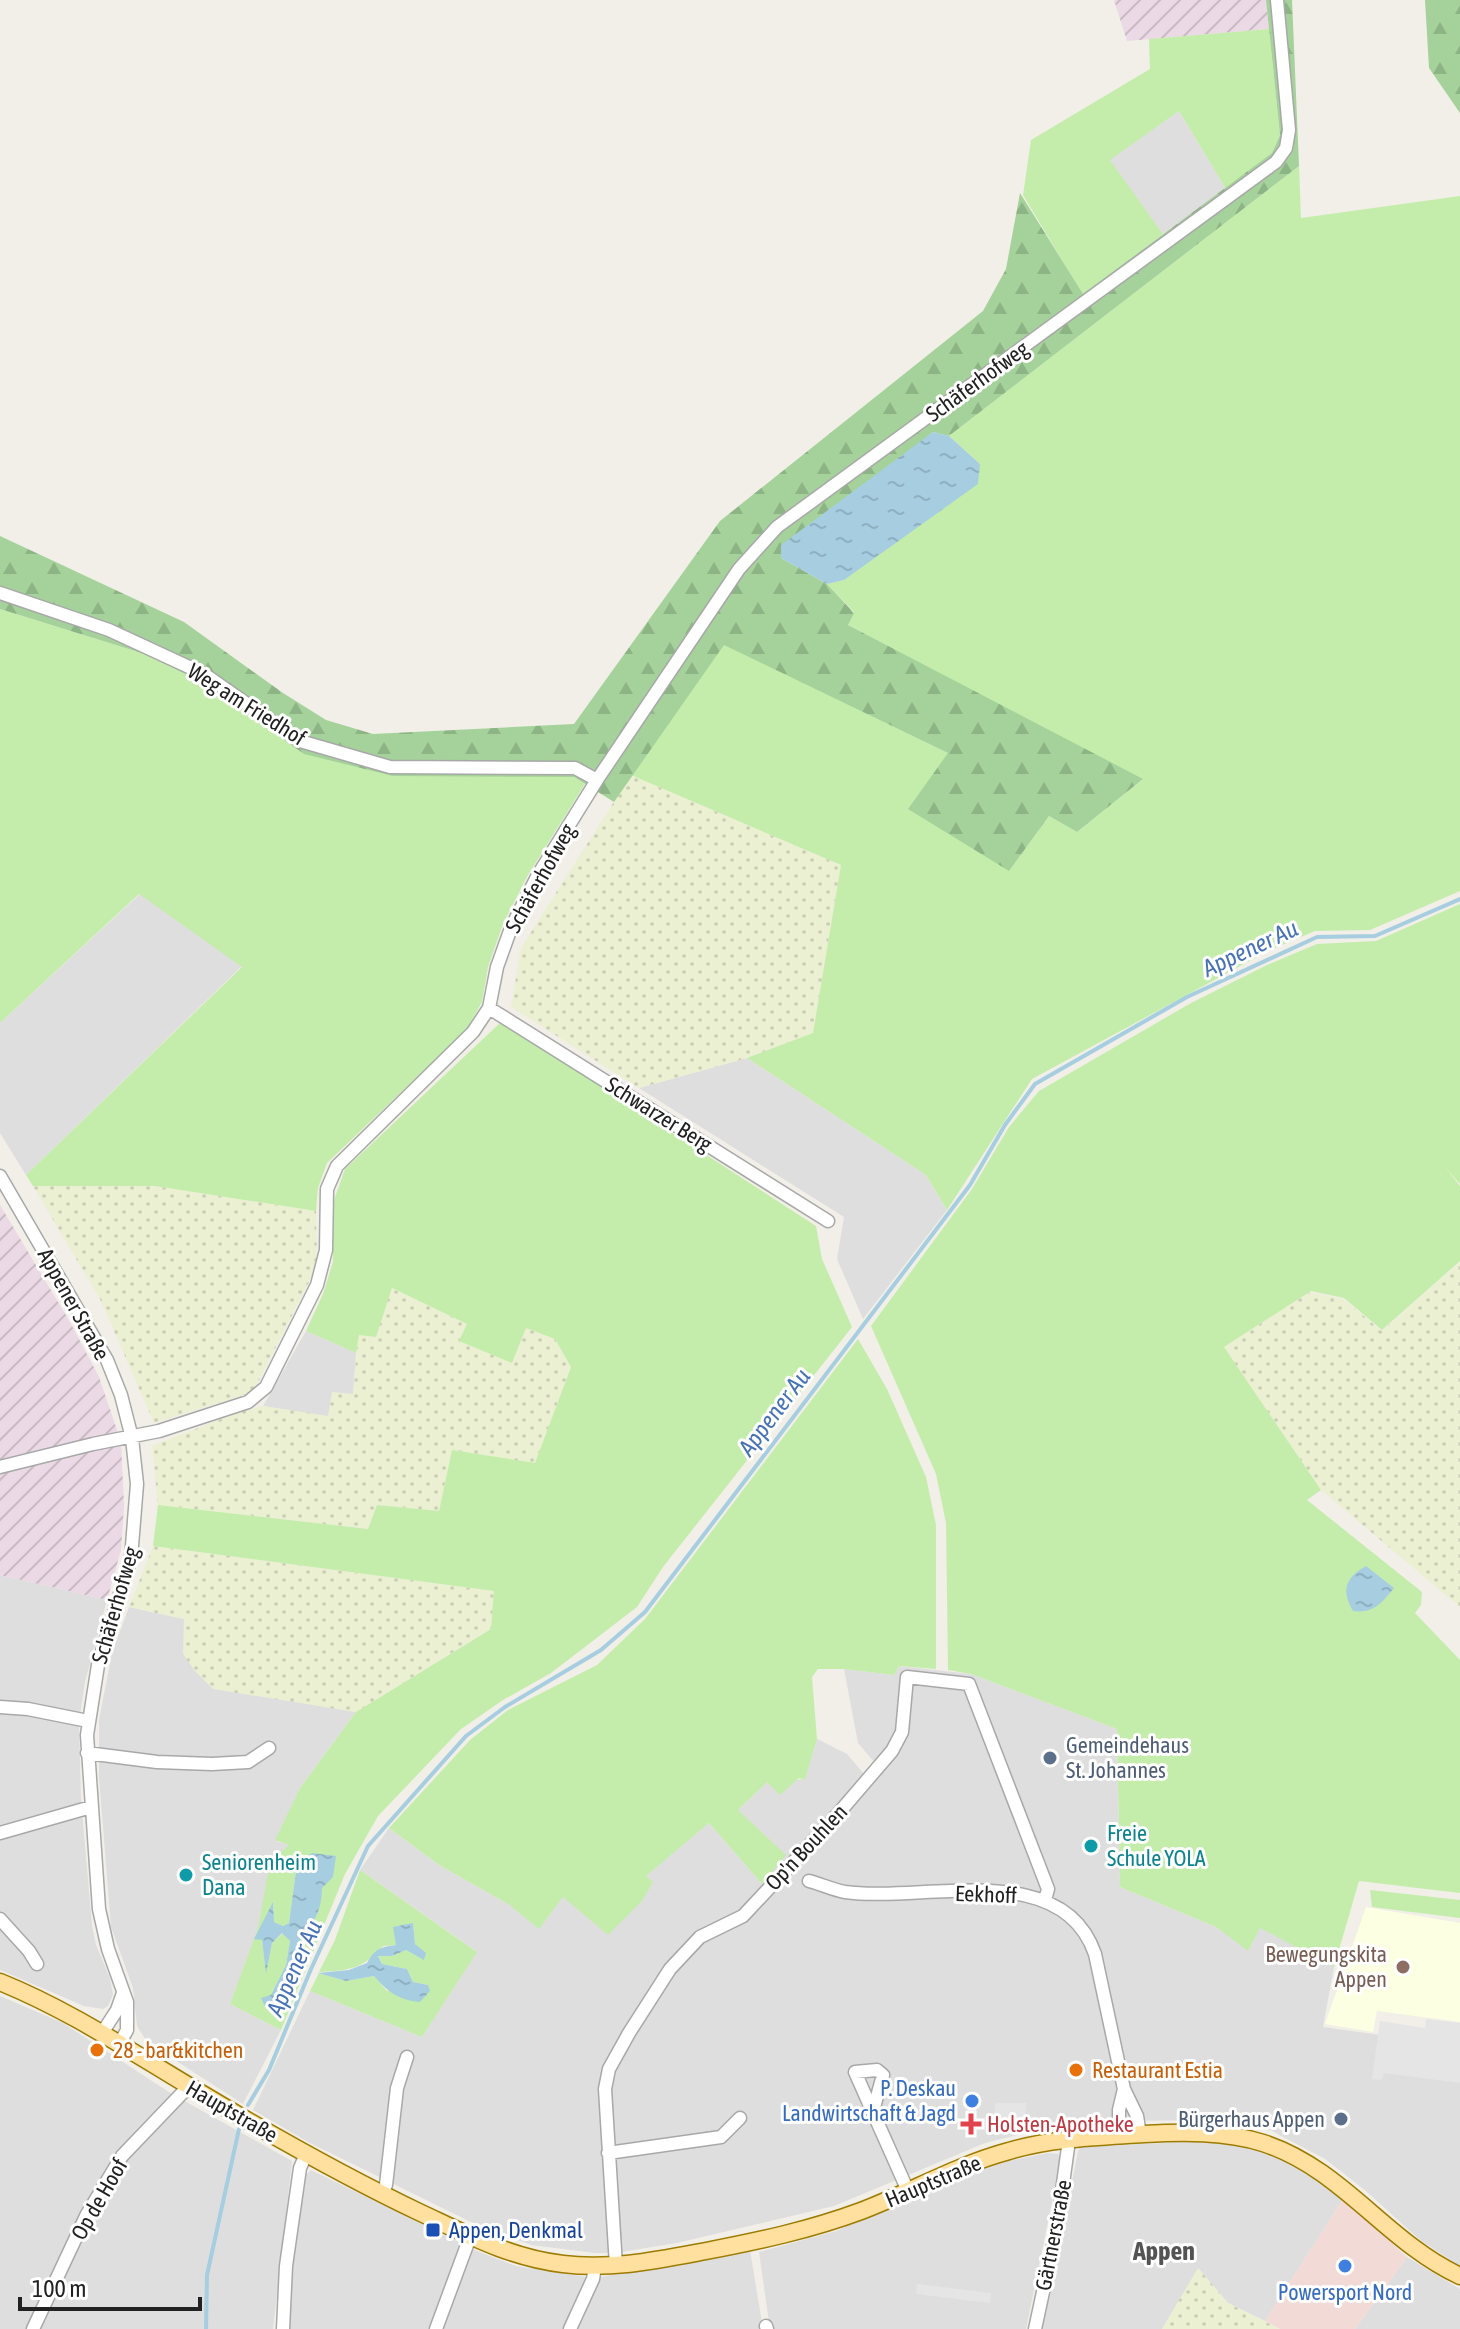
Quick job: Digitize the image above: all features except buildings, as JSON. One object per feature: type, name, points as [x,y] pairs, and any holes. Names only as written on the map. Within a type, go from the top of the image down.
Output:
[{"type":"main road","name":"Hauptstraße","points":[[0,1982],[63,2010],[306,2154],[470,2237],[527,2258],[595,2266],[669,2258],[801,2231],[864,2210],[990,2156],[1031,2145],[1119,2136],[1207,2134],[1258,2141],[1319,2168],[1410,2247],[1460,2276]]},
{"type":"street","name":"Schäferhofweg","points":[[120,2043],[127,2030],[127,2002],[102,1928],[87,1753],[88,1721],[98,1665],[131,1558],[137,1484],[132,1438],[248,1402],[266,1387],[317,1285],[326,1250],[327,1189],[337,1166],[473,1032],[489,1008],[497,967],[511,928],[538,875],[597,780],[739,569],[777,527],[1276,162],[1286,148],[1289,130],[1277,0]]},
{"type":"street","name":"Weg am Friedhof","points":[[0,593],[109,630],[204,674],[300,741],[390,767],[575,768],[597,780]]},
{"type":"street","name":"Schwarzer Berg","points":[[489,1008],[828,1221]]},
{"type":"street","name":"Appener Straße","points":[[0,1176],[107,1360],[121,1395],[132,1438]]},
{"type":"street","points":[[0,1467],[93,1444],[132,1438]]},
{"type":"street","name":"Op'n Bouhlen","points":[[616,2266],[605,2089],[609,2069],[670,1969],[700,1937],[743,1916],[892,1751],[902,1732],[907,1677],[969,1684],[1048,1889],[1045,1900]]},
{"type":"street","points":[[0,1707],[28,1709],[88,1721]]},
{"type":"street","points":[[87,1753],[157,1762],[212,1764],[248,1762],[269,1748]]},
{"type":"street","points":[[0,1833],[91,1807]]},
{"type":"street","name":"Eekhoff","points":[[809,1881],[845,1892],[1017,1893],[1045,1900],[1067,1912],[1091,1944],[1099,1967],[1124,2089],[1137,2116],[1140,2135]]},
{"type":"street","points":[[0,1919],[37,1964]]},
{"type":"street","points":[[102,2033],[117,2010],[123,1990]]},
{"type":"street","points":[[382,2193],[386,2185],[397,2088],[407,2057]]},
{"type":"street","name":"Op de Hoof","points":[[33,2329],[87,2214],[122,2156],[189,2086]]},
{"type":"street","name":"Eekhoff","points":[[1119,2136],[1119,2110],[1124,2089]]},
{"type":"street","points":[[873,2111],[908,2191]]},
{"type":"street","points":[[608,2153],[721,2137],[740,2118]]},
{"type":"street","name":"Gärtnerstraße","points":[[1035,2329],[1057,2227],[1069,2140]]},
{"type":"street","points":[[283,2329],[286,2266],[300,2168],[306,2154]]},
{"type":"street","points":[[436,2329],[470,2237]]},
{"type":"street","points":[[570,2329],[593,2279],[595,2266]]},
{"type":"shaded area","points":[[1114,0],[1266,0],[1269,29],[1127,41]]},
{"type":"shaded area","points":[[1179,111],[1226,189],[1163,234],[1109,160]]},
{"type":"shaded area","points":[[631,775],[841,865],[813,1034],[747,1058],[639,1088],[511,1007],[521,948]]},
{"type":"shaded area","points":[[140,894],[242,966],[26,1175],[0,1133],[0,1023]]},
{"type":"shaded area","points":[[747,1058],[926,1175],[947,1210],[863,1319],[837,1259],[844,1217],[639,1088]]},
{"type":"shaded area","points":[[33,1186],[155,1186],[316,1211],[317,1266],[253,1392],[154,1423],[100,1299]]},
{"type":"shaded area","points":[[0,1205],[99,1377],[121,1442],[124,1506],[121,1550],[107,1600],[0,1575]]},
{"type":"shaded area","points":[[1460,1262],[1460,1607],[1321,1490],[1224,1347],[1310,1292],[1343,1299],[1382,1331]]},
{"type":"shaded area","points":[[391,1288],[467,1324],[460,1341],[512,1363],[526,1328],[555,1339],[571,1366],[535,1464],[452,1450],[439,1511],[377,1505],[368,1529],[158,1505],[152,1446],[239,1412],[263,1406],[328,1416],[332,1392],[353,1394],[358,1335],[376,1337]]},
{"type":"shaded area","points":[[306,1331],[356,1353],[353,1395],[328,1417],[263,1406]]},
{"type":"shaded area","points":[[153,1546],[494,1591],[492,1628],[356,1712],[213,1689],[183,1654],[184,1619],[129,1607]]},
{"type":"shaded area","points":[[0,1575],[107,1600],[85,1682],[79,1722],[81,1799],[92,1925],[113,1995],[103,2009],[84,2006],[0,1970]]},
{"type":"shaded area","points":[[129,1607],[184,1619],[330,1707],[356,1712],[300,1788],[276,1841],[290,1845],[230,2004],[281,2030],[243,2104],[147,2042],[137,2026],[133,1988],[111,1927],[99,1777],[99,1720],[112,1653]]},
{"type":"shaded area","points":[[899,1666],[971,1674],[1117,1729],[1120,1887],[1216,1927],[1248,1950],[1260,1927],[1334,1967],[1323,2027],[1460,2046],[1460,2266],[1420,2240],[1325,2159],[1270,2130],[1205,2120],[1132,2121],[1033,2131],[985,2143],[834,2206],[677,2243],[615,2253],[595,2253],[531,2245],[475,2224],[308,2142],[253,2110],[310,1991],[422,2037],[476,1951],[360,1870],[389,1828],[439,1865],[508,1904],[539,1928],[563,1897],[645,1876],[709,1823],[761,1883],[738,1810],[767,1782],[805,1779],[817,1739],[847,1754],[864,1774],[875,1763],[858,1743],[844,1669],[894,1675]]},
{"type":"shaded area","name":"Bewegungskita Appen","points":[[1366,1907],[1460,1923],[1460,2022],[1377,2011],[1373,2032],[1325,2024]]},
{"type":"shaded area","points":[[0,1996],[63,2023],[172,2094],[292,2161],[273,2329],[0,2329]]},
{"type":"shaded area","points":[[1426,2019],[1460,2023],[1460,2083],[1384,2073],[1382,2080],[1372,2079],[1380,2021],[1425,2028]]},
{"type":"shaded area","points":[[995,2103],[1026,2103],[1025,2126],[994,2131]]},
{"type":"shaded area","points":[[1203,2141],[1263,2151],[1314,2177],[1343,2199],[1265,2321],[1228,2303],[1199,2269],[1162,2329],[1042,2329],[1079,2147]]},
{"type":"shaded area","points":[[1048,2153],[1058,2154],[1061,2158],[1026,2329],[770,2329],[759,2252],[836,2231],[973,2173]]},
{"type":"shaded area","points":[[311,2170],[477,2251],[516,2266],[586,2277],[567,2326],[565,2329],[288,2329],[305,2176]]},
{"type":"shaded area","points":[[1343,2199],[1407,2257],[1355,2329],[1280,2329],[1265,2321]]},
{"type":"shaded area","points":[[750,2250],[763,2329],[574,2329],[600,2277]]},
{"type":"shaded area","points":[[1407,2257],[1460,2289],[1460,2329],[1355,2329]]},
{"type":"shaded area","points":[[1198,2268],[1228,2303],[1280,2329],[1162,2329]]},
{"type":"shaded area","points":[[917,2284],[991,2293],[990,2303],[916,2294]]},
{"type":"green space","points":[[1266,0],[1292,0],[1299,166],[949,436],[933,432],[781,558],[827,584],[854,613],[848,625],[1143,779],[1077,832],[1049,816],[1009,871],[908,809],[948,753],[724,645],[614,802],[574,777],[393,776],[304,754],[201,682],[148,655],[0,609],[0,536],[184,622],[326,720],[373,734],[574,724],[720,521],[983,311],[1006,269],[1020,193],[1083,294],[1272,153],[1280,135]]},
{"type":"green space","points":[[1425,0],[1460,0],[1460,113],[1429,68]]},
{"type":"green space","points":[[1269,29],[1280,135],[1272,153],[1226,189],[1179,111],[1110,160],[1163,234],[1083,295],[1023,195],[1031,140],[1150,69],[1149,39]]},
{"type":"green space","points":[[1299,166],[1301,218],[1460,196],[1460,891],[1370,930],[1315,931],[1268,951],[1032,1079],[947,1210],[926,1175],[747,1058],[813,1033],[841,865],[631,775],[724,644],[948,753],[1009,871],[1049,816],[1077,832],[1142,780],[848,625],[854,612],[827,584],[844,580],[980,464],[949,436]]},
{"type":"green space","points":[[0,609],[148,655],[201,682],[304,754],[574,777],[585,784],[528,875],[503,924],[488,967],[482,1002],[467,1029],[327,1163],[318,1188],[316,1211],[155,1186],[33,1186],[26,1175],[242,967],[139,894],[0,1023]]},
{"type":"green space","points":[[1460,904],[1460,1184],[1445,1167],[1460,1186],[1460,1261],[1382,1330],[1344,1298],[1311,1291],[1224,1347],[1321,1490],[1307,1500],[1422,1592],[1421,1605],[1415,1613],[1460,1660],[1460,1893],[1359,1881],[1334,1967],[1260,1928],[1248,1951],[1216,1927],[1120,1887],[1117,1729],[971,1674],[948,1670],[946,1523],[936,1474],[871,1326],[972,1189],[1009,1127],[1039,1091],[1191,1003],[1267,965],[1317,944],[1376,941]]},
{"type":"green space","points":[[501,1022],[816,1226],[822,1259],[852,1327],[663,1567],[637,1607],[551,1673],[503,1700],[461,1729],[378,1816],[345,1874],[281,2030],[230,2004],[258,1928],[270,1862],[289,1845],[275,1840],[300,1788],[356,1712],[491,1629],[494,1591],[153,1546],[158,1505],[368,1529],[377,1505],[439,1511],[452,1450],[535,1463],[571,1367],[555,1339],[526,1328],[512,1363],[459,1341],[467,1324],[392,1288],[376,1337],[359,1335],[356,1353],[306,1331],[333,1262],[333,1203],[345,1169]],"holes":[[[297,1863],[313,1926],[302,1935],[265,2006],[286,1965],[290,1941],[283,1933],[272,1943],[266,1971],[262,1940],[273,1903],[274,1922],[283,1926],[289,1923]]]},
{"type":"green space","points":[[858,1339],[887,1389],[926,1477],[936,1525],[936,1669],[899,1666],[894,1675],[818,1669],[812,1677],[817,1739],[805,1780],[799,1778],[780,1795],[767,1782],[738,1810],[786,1855],[762,1884],[709,1823],[646,1876],[653,1882],[642,1901],[608,1935],[563,1897],[539,1929],[508,1904],[439,1865],[389,1828],[470,1740],[508,1710],[597,1665],[645,1619]]},
{"type":"green space","points":[[360,1870],[477,1952],[422,2037],[310,1991],[319,1973],[346,1981],[374,1976],[387,1991],[428,1985],[413,1982],[407,1969],[382,1964],[378,1955],[392,1956],[406,1950],[423,1959],[415,1944],[413,1923],[396,1945],[383,1946],[361,1964],[319,1972],[335,1940]]},
{"type":"green space","points":[[1370,1890],[1460,1900],[1460,1918],[1372,1907]]},
{"type":"water","points":[[933,432],[949,436],[980,464],[978,484],[844,580],[827,584],[781,558],[781,545]]},
{"type":"water","points":[[1366,1566],[1394,1588],[1376,1606],[1366,1611],[1353,1611],[1347,1597],[1347,1585],[1353,1575]]},
{"type":"water","points":[[312,1853],[336,1856],[333,1877],[322,1888],[317,1914],[302,1935],[303,1946],[275,2008],[265,2006],[261,1998],[271,1995],[286,1965],[290,1941],[282,1933],[272,1943],[266,1974],[262,1940],[254,1939],[273,1902],[274,1922],[283,1926],[289,1923],[297,1863]]},
{"type":"water","points":[[413,1923],[415,1944],[426,1953],[424,1960],[406,1950],[392,1956],[378,1956],[382,1964],[407,1969],[413,1982],[428,1985],[430,1991],[420,2002],[394,1994],[374,1976],[346,1981],[318,1973],[349,1970],[367,1963],[378,1950],[396,1945],[393,1927]]},
{"type":"waterway","name":"Appener Au","points":[[248,2105],[269,2070],[311,1969],[368,1846],[466,1736],[505,1707],[601,1650],[645,1612],[970,1185],[1005,1125],[1035,1084],[1187,997],[1317,937],[1375,936],[1460,899]]},
{"type":"waterway","name":"Appener Au","points":[[206,2329],[207,2275],[239,2129]]},
{"type":"place","name":"Gemeindehaus St. Johannes","points":[[1050,1758]]},
{"type":"place","name":"Freie Schule YOLA","points":[[1091,1846]]},
{"type":"place","name":"Seniorenheim Dana","points":[[186,1875]]},
{"type":"place","name":"Bewegungskita Appen","points":[[1403,1967]]},
{"type":"place","name":"28 - bar&kitchen","points":[[97,2050]]},
{"type":"place","name":"Restaurant Estia","points":[[1076,2070]]},
{"type":"place","name":"P. Deskau Landwirtschaft & Jagd","points":[[972,2101]]},
{"type":"place","name":"Bürgerhaus Appen","points":[[1341,2119]]},
{"type":"place","name":"Holsten-Apotheke","points":[[971,2124]]},
{"type":"place","name":"Appen, Denkmal","points":[[433,2230]]},
{"type":"place","name":"Powersport Nord","points":[[1345,2266]]},
{"type":"district","name":"Appen","points":[[1164,2251]]}]
